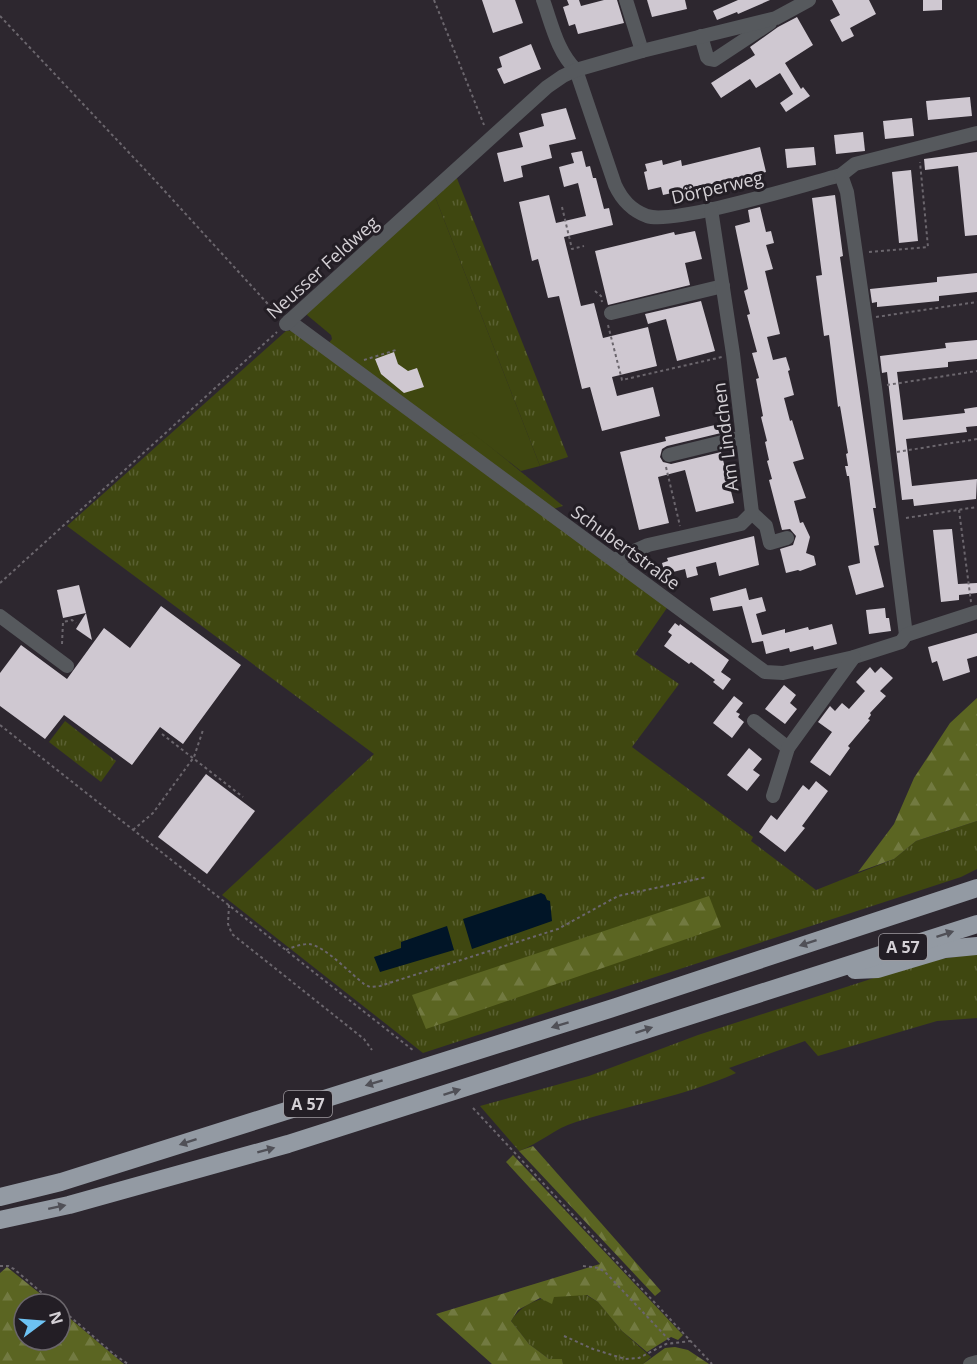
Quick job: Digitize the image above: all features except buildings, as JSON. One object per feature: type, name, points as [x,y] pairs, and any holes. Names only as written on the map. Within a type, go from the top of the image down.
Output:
[{"type":"highway","points":[[863,925],[888,906],[977,876]]},
{"type":"highway","name":"A 57","points":[[0,1197],[61,1182],[616,1007],[977,888]]},
{"type":"highway","name":"A 57","points":[[0,1220],[69,1205],[288,1144],[977,924]]},
{"type":"highway","points":[[829,971],[878,969],[945,950],[977,946]]},
{"type":"street","name":"Dörperweg","points":[[543,0],[557,41],[566,60],[576,70],[622,200],[634,210],[649,217],[679,216],[711,209],[841,175],[855,164],[977,133]]},
{"type":"street","points":[[626,0],[642,51]]},
{"type":"street","name":"Neusser Feldweg","points":[[701,36],[707,57],[714,60],[794,4],[809,0]]},
{"type":"street","name":"Neusser Feldweg","points":[[287,322],[547,87],[563,76],[642,51],[777,18]]},
{"type":"street","points":[[841,175],[847,192],[875,387],[906,635]]},
{"type":"street","name":"Am Lindchen","points":[[614,560],[648,545],[741,524],[752,513],[733,354],[711,209]]},
{"type":"street","points":[[607,314],[723,286]]},
{"type":"street","name":"Schubertstraße","points":[[287,322],[765,672],[783,673],[854,657],[901,642],[906,635],[975,613]]},
{"type":"street","points":[[669,454],[743,437]]},
{"type":"street","points":[[752,513],[766,526],[770,543],[789,534]]},
{"type":"street","points":[[0,616],[63,662]]},
{"type":"street","points":[[773,796],[788,748],[854,657]]},
{"type":"street","points":[[754,721],[788,748]]},
{"type":"street","points":[[970,1364],[977,1362]]},
{"type":"path","points":[[434,0],[489,139]]},
{"type":"path","points":[[0,16],[287,322]]},
{"type":"path","points":[[856,254],[928,247],[918,147]]},
{"type":"path","points":[[562,207],[572,249],[584,246]]},
{"type":"path","points":[[595,291],[601,296],[607,314],[622,380],[733,354]]},
{"type":"path","points":[[865,319],[977,302]]},
{"type":"path","name":"Neusser Feldweg","points":[[0,583],[287,322]]},
{"type":"path","points":[[352,368],[356,363],[396,350]]},
{"type":"path","points":[[875,387],[977,370]]},
{"type":"path","points":[[882,454],[977,439]]},
{"type":"path","points":[[669,454],[664,460],[683,537]]},
{"type":"path","points":[[891,520],[977,507]]},
{"type":"path","points":[[958,510],[975,613]]},
{"type":"path","points":[[63,662],[61,653],[63,622],[72,620],[76,623]]},
{"type":"path","points":[[0,725],[414,1051]]},
{"type":"path","points":[[133,830],[153,813],[194,757],[203,730]]},
{"type":"path","points":[[162,734],[243,797]]},
{"type":"path","points":[[286,950],[299,945],[311,944],[322,949],[364,984],[370,987],[380,986],[558,929],[618,896],[707,877]]},
{"type":"path","points":[[229,905],[228,924],[232,934],[364,1039],[372,1050]]},
{"type":"path","points":[[473,1108],[712,1364]]},
{"type":"path","points":[[0,1266],[14,1269],[41,1292]]},
{"type":"path","points":[[583,1266],[598,1268],[606,1273],[672,1343]]},
{"type":"path","points":[[72,1318],[128,1364]]},
{"type":"path","points":[[564,1336],[593,1349],[625,1359],[639,1358],[672,1343],[691,1341]]},
{"type":"green space","points":[[456,176],[568,457],[540,466],[434,194]]},
{"type":"green space","points":[[434,194],[540,466],[521,471],[471,432],[454,439],[328,344],[332,339],[331,335],[307,315],[308,309]]},
{"type":"green space","points":[[297,330],[669,605],[635,654],[679,684],[632,747],[753,837],[751,841],[816,890],[894,859],[916,841],[977,821],[977,869],[961,877],[423,1053],[222,895],[374,754],[67,526],[286,331]]},
{"type":"green space","points":[[471,431],[563,506],[550,510],[454,439]]},
{"type":"green space","points":[[977,698],[977,821],[916,841],[894,859],[858,872],[894,824],[914,778],[950,723]]},
{"type":"green space","points":[[65,721],[116,761],[101,782],[49,742]]},
{"type":"green space","points":[[709,896],[721,927],[426,1029],[412,995]]},
{"type":"green space","points":[[977,954],[977,1018],[937,1021],[818,1056],[805,1041],[729,1068],[736,1073],[717,1081],[568,1125],[519,1151],[480,1106],[589,1076],[698,1035],[914,965]]},
{"type":"green space","points":[[533,1146],[661,1291],[655,1296],[519,1151]]},
{"type":"green space","points":[[513,1155],[683,1335],[678,1340],[671,1337],[647,1352],[622,1331],[598,1302],[587,1295],[554,1297],[552,1304],[540,1298],[518,1310],[511,1321],[529,1344],[549,1359],[562,1359],[563,1364],[492,1364],[436,1314],[600,1264],[506,1162]]},
{"type":"green space","points":[[7,1267],[38,1292],[12,1292],[12,1352],[72,1352],[72,1320],[124,1364],[0,1364],[0,1273]]},
{"type":"green space","points":[[569,1294],[586,1295],[598,1302],[622,1331],[651,1357],[643,1364],[563,1364],[562,1359],[549,1359],[529,1344],[511,1321],[529,1304]]},
{"type":"green space","points":[[675,1347],[688,1350],[709,1364],[643,1364],[665,1348]]},
{"type":"water","points":[[541,893],[550,901],[552,921],[472,949],[463,919]]},
{"type":"water","points":[[447,926],[454,950],[380,972],[374,957],[401,948],[401,942]]}]
